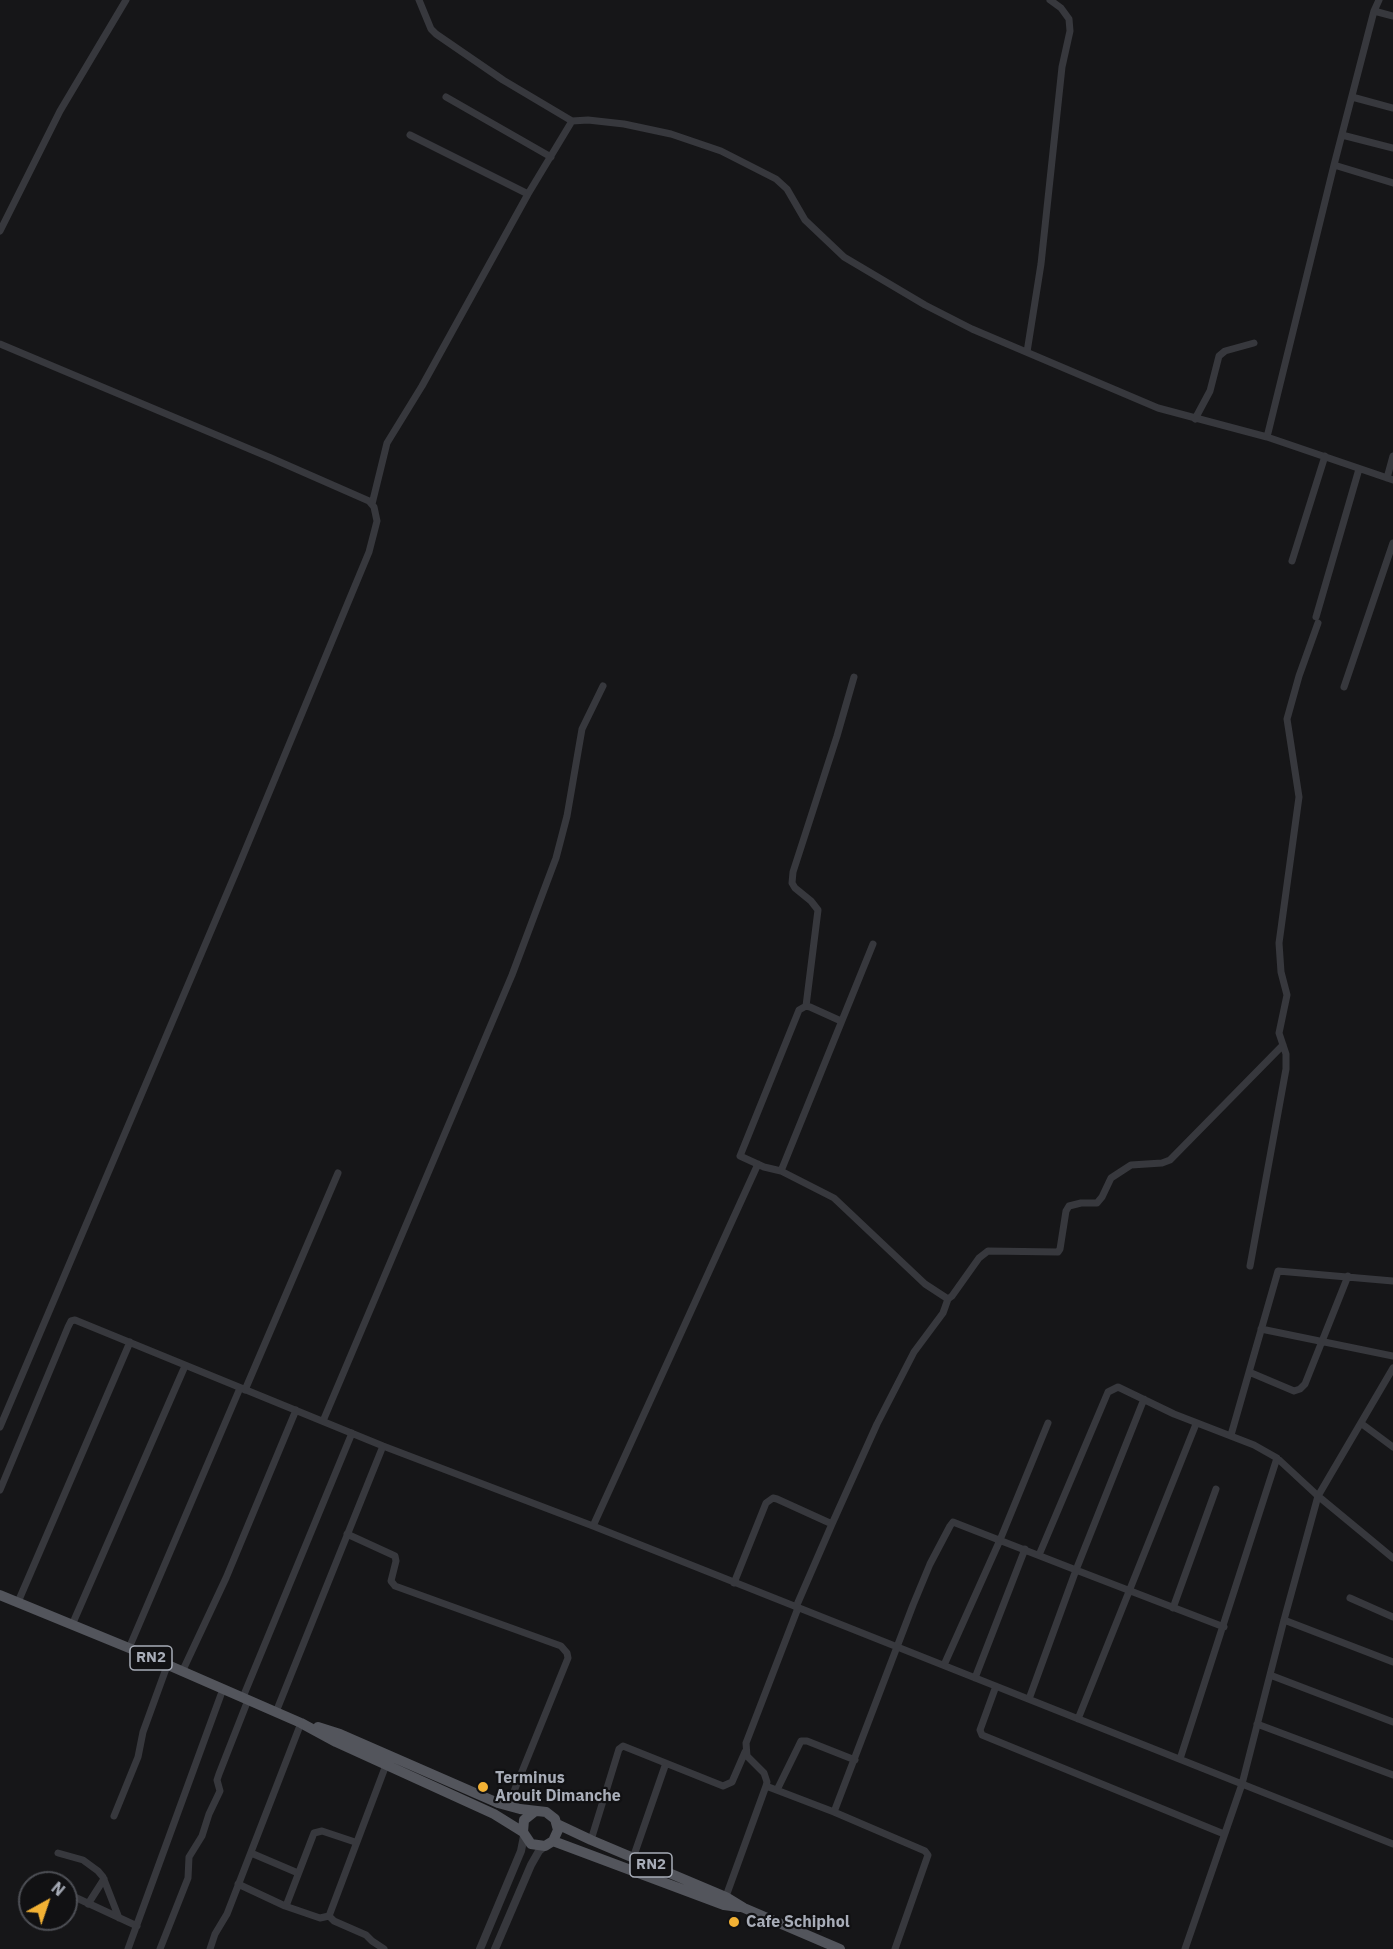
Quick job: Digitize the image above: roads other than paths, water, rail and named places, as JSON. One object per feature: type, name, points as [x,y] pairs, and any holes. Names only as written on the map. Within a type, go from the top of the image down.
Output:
[{"type":"main road","name":"RN2","points":[[0,1595],[301,1723],[328,1738],[494,1814],[523,1834],[535,1846],[549,1843],[725,1901],[840,1949]]},
{"type":"main road","name":"RN2","points":[[301,1723],[340,1734],[488,1799],[508,1806],[551,1814],[557,1824],[725,1901]]},
{"type":"main road","points":[[523,1834],[524,1820],[534,1812]]},
{"type":"main road","points":[[549,1843],[558,1830],[557,1824]]},
{"type":"street","points":[[0,231],[60,111],[126,0]]},
{"type":"street","points":[[419,0],[436,34],[503,80],[572,122],[588,120],[624,124],[671,134],[721,151],[760,170],[781,183],[805,220],[844,257],[925,305],[972,329],[1158,408],[1267,437],[1390,479],[1393,456]]},
{"type":"street","points":[[1027,352],[1041,264],[1062,67],[1070,31],[1069,19],[1061,8],[1050,0]]},
{"type":"street","points":[[1267,437],[1334,165],[1374,11],[1379,0]]},
{"type":"street","points":[[1374,11],[1393,16]]},
{"type":"street","points":[[446,97],[551,157]]},
{"type":"street","points":[[1352,97],[1393,108]]},
{"type":"street","points":[[0,1426],[235,876],[356,585],[374,534],[376,517],[372,504],[387,443],[422,386],[528,194],[572,122]]},
{"type":"street","points":[[410,135],[528,194]]},
{"type":"street","points":[[1342,135],[1393,148]]},
{"type":"street","points":[[1334,165],[1393,183]]},
{"type":"street","points":[[1195,419],[1210,391],[1219,356],[1225,351],[1254,343]]},
{"type":"street","points":[[0,344],[261,453],[372,504]]},
{"type":"street","points":[[1293,561],[1325,456]]},
{"type":"street","points":[[1250,1266],[1286,1069],[1286,1054],[1280,1030],[1287,995],[1281,972],[1279,943],[1299,797],[1287,719],[1359,469]]},
{"type":"street","points":[[1344,687],[1393,543]]},
{"type":"street","points":[[806,1006],[818,910],[795,888],[792,883],[793,872],[854,677]]},
{"type":"street","points":[[323,1421],[512,975],[556,858],[567,816],[582,729],[603,686]]},
{"type":"street","points":[[781,1172],[873,944]]},
{"type":"street","points":[[806,1006],[799,1010],[740,1156],[781,1172],[834,1198],[925,1284],[948,1299]]},
{"type":"street","points":[[806,1006],[841,1021]]},
{"type":"street","points":[[591,1840],[619,1749],[625,1746],[723,1786],[732,1782],[797,1607],[877,1424],[914,1352],[943,1313],[948,1299],[978,1257],[988,1251],[1058,1252],[1065,1211],[1069,1206],[1096,1203],[1102,1197],[1111,1178],[1131,1165],[1162,1163],[1170,1160],[1283,1045]]},
{"type":"street","points":[[594,1526],[758,1164]]},
{"type":"street","points":[[129,1648],[338,1173]]},
{"type":"street","points":[[1231,1435],[1278,1271],[1393,1281]]},
{"type":"street","points":[[1250,1372],[1294,1391],[1300,1389],[1305,1384],[1348,1276]]},
{"type":"street","points":[[0,1490],[71,1321],[75,1320],[382,1446],[594,1526],[1393,1844]]},
{"type":"street","points":[[1261,1329],[1393,1356]]},
{"type":"street","points":[[18,1602],[130,1342]]},
{"type":"street","points":[[72,1625],[185,1366]]},
{"type":"street","points":[[1185,1949],[1242,1784],[1318,1496],[1393,1368]]},
{"type":"street","points":[[1040,1555],[1108,1392],[1118,1387],[1196,1424],[1254,1444],[1277,1458],[1318,1496],[1393,1558]]},
{"type":"street","points":[[1029,1700],[1076,1570],[1144,1399]]},
{"type":"street","points":[[182,1672],[226,1578],[296,1410]]},
{"type":"street","points":[[944,1665],[1000,1540],[1048,1423]]},
{"type":"street","points":[[1078,1719],[1196,1424]]},
{"type":"street","points":[[1362,1424],[1393,1447]]},
{"type":"street","points":[[160,1949],[188,1878],[189,1857],[202,1836],[220,1791],[217,1780],[245,1699],[352,1433]]},
{"type":"street","points":[[276,1712],[382,1446]]},
{"type":"street","points":[[1180,1759],[1277,1458]]},
{"type":"street","points":[[1173,1608],[1216,1489]]},
{"type":"street","points":[[734,1583],[766,1503],[771,1499],[777,1499],[832,1524]]},
{"type":"street","points":[[834,1812],[930,1564],[953,1522],[1224,1627]]},
{"type":"street","points":[[347,1534],[394,1556],[396,1561],[391,1581],[395,1586],[561,1646],[567,1653],[568,1658],[508,1806]]},
{"type":"street","points":[[975,1678],[1025,1549]]},
{"type":"street","points":[[1350,1598],[1393,1617]]},
{"type":"street","points":[[1284,1620],[1393,1662]]},
{"type":"street","points":[[114,1816],[138,1757],[143,1732],[167,1666]]},
{"type":"street","points":[[1270,1675],[1393,1722]]},
{"type":"street","points":[[996,1686],[980,1730],[982,1735],[1224,1834]]},
{"type":"street","points":[[128,1949],[223,1689]]},
{"type":"street","points":[[210,1949],[215,1934],[227,1914],[301,1723]]},
{"type":"street","points":[[1257,1725],[1393,1775]]},
{"type":"street","points":[[777,1790],[801,1741],[807,1741],[855,1760]]},
{"type":"street","points":[[725,1901],[767,1782],[764,1773],[745,1752]]},
{"type":"street","points":[[633,1858],[666,1763]]},
{"type":"street","points":[[329,1916],[355,1842],[386,1765]]},
{"type":"street","points":[[766,1786],[925,1851],[928,1855],[895,1949]]},
{"type":"street","points":[[286,1906],[314,1833],[322,1832],[355,1842]]},
{"type":"street","points":[[480,1949],[521,1851],[523,1834]]},
{"type":"street","points":[[495,1949],[531,1865],[539,1851],[549,1843]]},
{"type":"street","points":[[58,1853],[83,1860],[98,1871],[104,1879],[119,1918]]},
{"type":"street","points":[[251,1853],[298,1873]]},
{"type":"street","points":[[88,1904],[104,1879]]},
{"type":"street","points":[[238,1884],[286,1906],[320,1918],[329,1916]]},
{"type":"street","points":[[78,1899],[136,1926]]},
{"type":"street","points":[[329,1916],[334,1921],[366,1935],[384,1949]]},
{"type":"place","name":"Terminus Arouit Dimanche","points":[[483,1787]]},
{"type":"place","name":"Cafe Schiphol","points":[[734,1922]]}]
